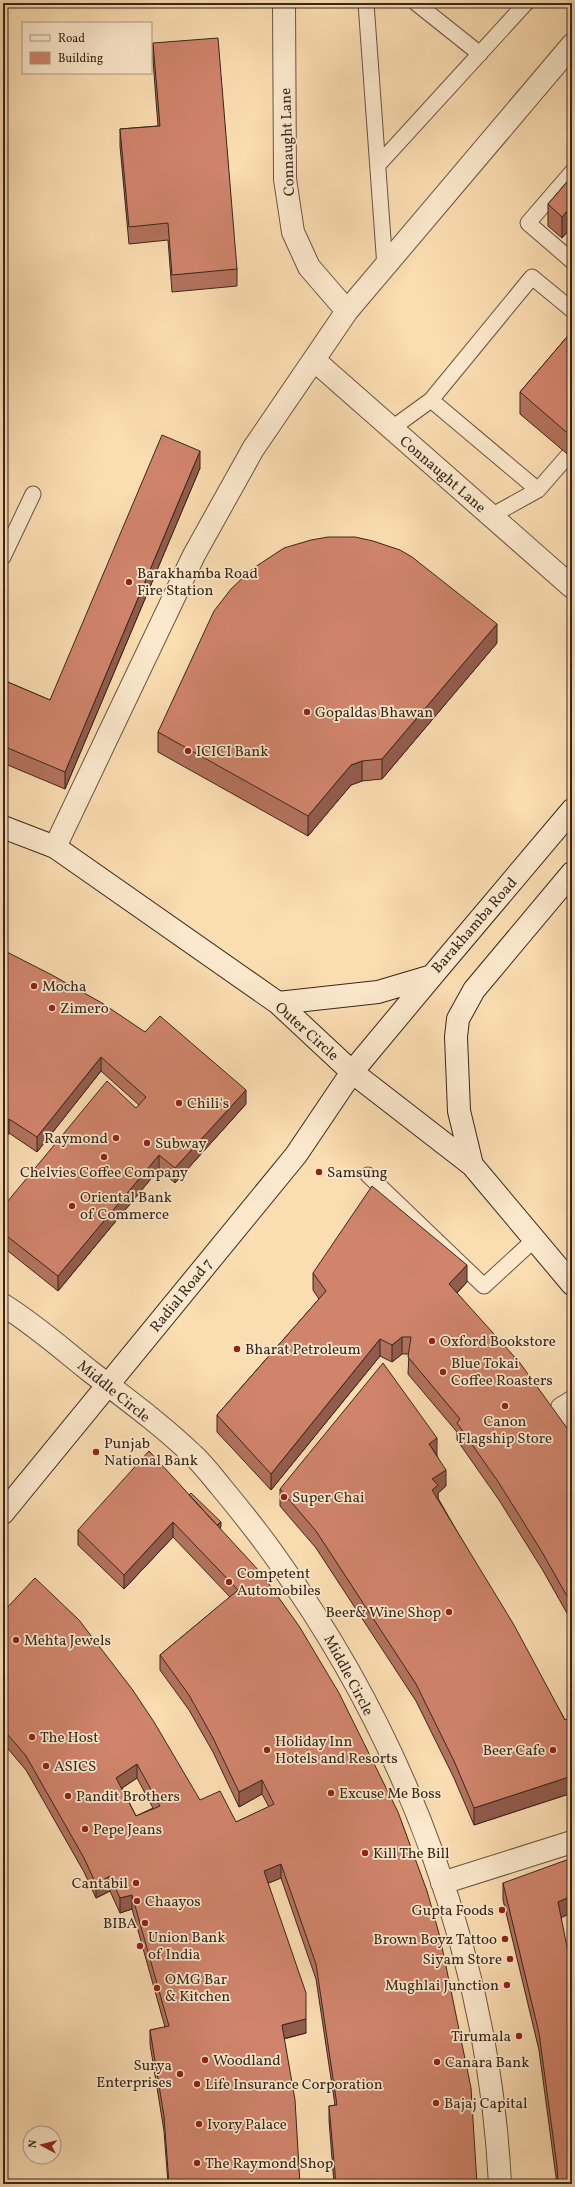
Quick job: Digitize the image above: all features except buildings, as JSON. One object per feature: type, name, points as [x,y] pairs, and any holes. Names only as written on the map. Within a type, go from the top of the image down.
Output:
[{"type":"street","name":"Connaught Lane","points":[[284,3],[285,179],[294,232],[310,267],[348,311]]},
{"type":"street","points":[[55,847],[194,555],[253,449],[348,311],[572,45]]},
{"type":"street","name":"Connaught Lane","points":[[314,360],[572,587]]},
{"type":"street","name":"Barakhamba Road","points":[[278,1003],[378,992],[432,976],[572,810]]},
{"type":"street","name":"Outer Circle","points":[[3,826],[55,847],[278,1003],[352,1072],[472,1165],[572,1284]]},
{"type":"street","points":[[472,1165],[459,1111],[456,1037],[458,1019],[474,990],[572,873]]},
{"type":"street","name":"Radial Road 7","points":[[3,1513],[296,1156],[352,1072],[432,976]]},
{"type":"street","name":"Middle Circle","points":[[3,1305],[108,1385],[194,1456],[254,1526],[311,1606],[358,1690],[402,1779],[442,1883],[468,1967],[488,2064],[500,2184]]},
{"type":"street","points":[[442,1883],[572,1842]]},
{"type":"lane","points":[[366,3],[385,267]]},
{"type":"lane","points":[[416,3],[480,54]]},
{"type":"lane","points":[[378,165],[526,3]]},
{"type":"lane","points":[[572,172],[528,223],[572,261]]},
{"type":"lane","points":[[391,429],[431,400],[532,277],[572,310]]},
{"type":"lane","points":[[431,400],[538,490]]},
{"type":"lane","points":[[491,516],[538,490],[572,451]]},
{"type":"lane","points":[[3,557],[33,494]]},
{"type":"lane","points":[[368,1175],[484,1286],[535,1239]]},
{"type":"lane","points":[[572,1398],[559,1406],[572,1425]]},
{"type":"place","name":"Barakhamba Road Fire Station","points":[[129,582]]},
{"type":"place","name":"Gopaldas Bhawan","points":[[307,712]]},
{"type":"place","name":"ICICI Bank","points":[[188,751]]},
{"type":"place","name":"Mocha","points":[[34,986]]},
{"type":"place","name":"Zimero","points":[[52,1008]]},
{"type":"place","name":"Chili's","points":[[179,1103]]},
{"type":"place","name":"Raymond","points":[[116,1138]]},
{"type":"place","name":"Subway","points":[[147,1143]]},
{"type":"place","name":"Chelvies Coffee Company","points":[[104,1157]]},
{"type":"place","name":"Samsung","points":[[319,1172]]},
{"type":"place","name":"Oriental Bank of Commerce","points":[[72,1206]]},
{"type":"place","name":"Oxford Bookstore","points":[[432,1341]]},
{"type":"place","name":"Bharat Petroleum","points":[[237,1349]]},
{"type":"place","name":"Blue Tokai Coffee Roasters","points":[[443,1372]]},
{"type":"place","name":"Canon Flagship Store","points":[[505,1406]]},
{"type":"place","name":"Punjab National Bank","points":[[96,1452]]},
{"type":"place","name":"Super Chai","points":[[284,1497]]},
{"type":"place","name":"Competent Automobiles","points":[[229,1582]]},
{"type":"place","name":"Beer& Wine Shop","points":[[449,1612]]},
{"type":"place","name":"Mehta Jewels","points":[[16,1640]]},
{"type":"place","name":"The Host","points":[[32,1737]]},
{"type":"place","name":"Holiday Inn Hotels and Resorts","points":[[267,1750]]},
{"type":"place","name":"Beer Cafe","points":[[553,1750]]},
{"type":"place","name":"ASICS","points":[[46,1766]]},
{"type":"place","name":"Excuse Me Boss","points":[[331,1793]]},
{"type":"place","name":"Pandit Brothers","points":[[68,1796]]},
{"type":"place","name":"Pepe Jeans","points":[[85,1829]]},
{"type":"place","name":"Kill The Bill","points":[[365,1853]]},
{"type":"place","name":"Cantabil","points":[[136,1883]]},
{"type":"place","name":"Chaayos","points":[[137,1901]]},
{"type":"place","name":"Gupta Foods","points":[[502,1910]]},
{"type":"place","name":"BIBA","points":[[145,1923]]},
{"type":"place","name":"Brown Boyz Tattoo","points":[[505,1939]]},
{"type":"place","name":"Union Bank of India","points":[[140,1946]]},
{"type":"place","name":"Siyam Store","points":[[510,1959]]},
{"type":"place","name":"Mughlai Junction","points":[[507,1985]]},
{"type":"place","name":"OMG Bar & Kitchen","points":[[157,1988]]},
{"type":"place","name":"Tirumala","points":[[519,2036]]},
{"type":"place","name":"Woodland","points":[[205,2060]]},
{"type":"place","name":"Canara Bank","points":[[437,2062]]},
{"type":"place","name":"Surya Enterprises","points":[[180,2074]]},
{"type":"place","name":"Life Insurance Corporation","points":[[197,2084]]},
{"type":"place","name":"Bajaj Capital","points":[[436,2103]]},
{"type":"place","name":"Ivory Palace","points":[[199,2124]]},
{"type":"place","name":"The Raymond Shop","points":[[197,2163]]}]
